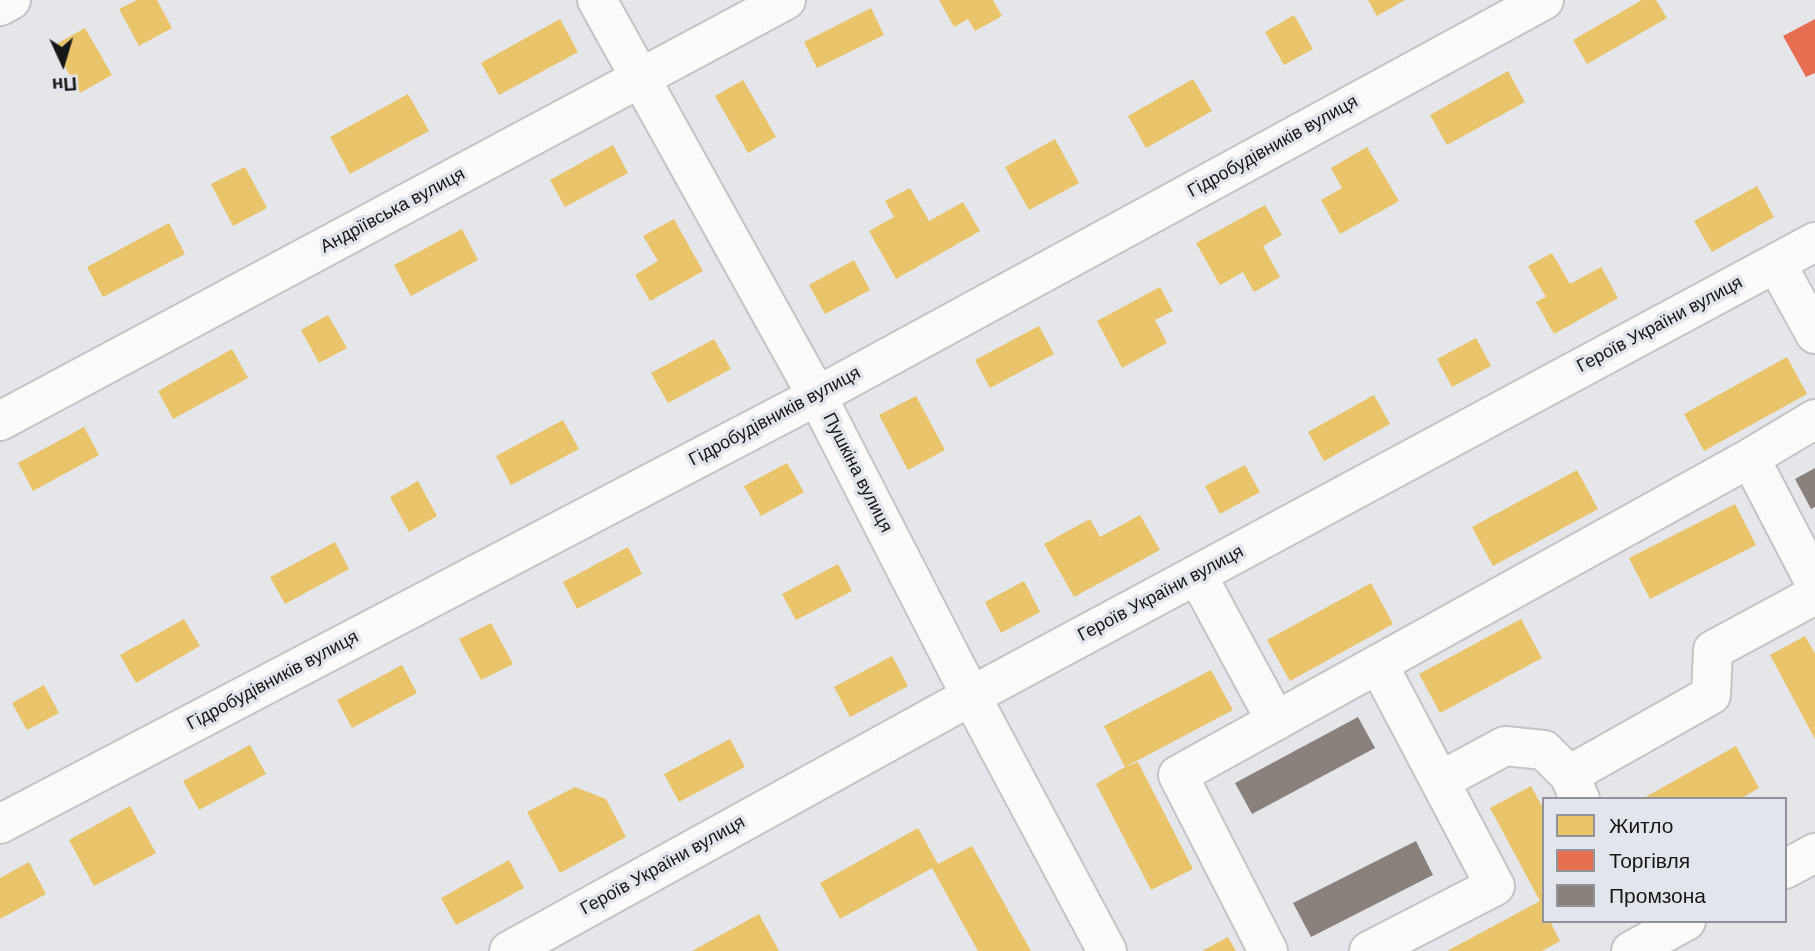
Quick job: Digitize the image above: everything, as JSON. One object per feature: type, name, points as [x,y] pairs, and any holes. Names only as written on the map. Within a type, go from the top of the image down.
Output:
[{"type":"street","points":[[0,6],[11,0]]},
{"type":"street","name":"Пушкіна вулиця","points":[[597,0],[817,396],[971,696],[1107,951]]},
{"type":"street","name":"Андріївська вулиця","points":[[0,421],[786,0]]},
{"type":"street","name":"Гідробудівників вулиця","points":[[0,824],[817,396],[1544,0]]},
{"type":"street","name":"Героїв України вулиця","points":[[509,951],[971,696],[1815,242]]},
{"type":"street","points":[[1776,263],[1815,334]]},
{"type":"street","points":[[1268,951],[1178,775],[1750,458],[1815,419]]},
{"type":"street","points":[[1750,458],[1815,583]]},
{"type":"street","points":[[1197,575],[1276,721]]},
{"type":"street","points":[[1440,781],[1505,746],[1544,750],[1575,787],[1711,695],[1713,650],[1815,594]]},
{"type":"street","points":[[1378,664],[1495,886],[1389,946]]},
{"type":"street","points":[[1787,868],[1815,853]]},
{"type":"street","points":[[1639,938],[1680,923]]},
{"type":"building: Житло","points":[[137,0],[157,0],[172,28],[139,46],[119,9]]},
{"type":"building: Житло","points":[[939,0],[993,0],[1002,16],[975,31],[968,19],[954,27]]},
{"type":"building: Житло","points":[[1368,0],[1405,0],[1377,16]]},
{"type":"building: Житло","points":[[1642,0],[1656,0],[1667,18],[1587,64],[1573,40]]},
{"type":"building: Житло","points":[[871,8],[884,35],[817,68],[804,42]]},
{"type":"building: Житло","points":[[1294,15],[1313,49],[1284,65],[1265,32]]},
{"type":"building: Житло","points":[[560,19],[578,52],[499,95],[481,63]]},
{"type":"building: Житло","points":[[85,28],[112,75],[80,93],[53,46]]},
{"type":"building: Житло","points":[[1508,71],[1525,102],[1447,145],[1430,115]]},
{"type":"building: Житло","points":[[1193,79],[1212,111],[1146,148],[1128,116]]},
{"type":"building: Житло","points":[[743,80],[776,137],[748,153],[715,96]]},
{"type":"building: Житло","points":[[408,94],[429,131],[350,174],[330,137]]},
{"type":"building: Житло","points":[[1055,139],[1079,183],[1029,210],[1005,167]]},
{"type":"building: Житло","points":[[613,145],[628,173],[565,207],[550,180]]},
{"type":"building: Житло","points":[[1367,147],[1399,201],[1340,234],[1321,200],[1342,188],[1331,168]]},
{"type":"building: Житло","points":[[245,167],[267,208],[233,226],[211,184]]},
{"type":"building: Житло","points":[[1757,186],[1774,217],[1712,252],[1694,221]]},
{"type":"building: Житло","points":[[910,188],[929,221],[963,202],[980,231],[896,279],[869,231],[894,217],[885,201]]},
{"type":"building: Житло","points":[[1265,205],[1282,235],[1263,246],[1280,277],[1254,292],[1243,272],[1220,285],[1196,243]]},
{"type":"building: Житло","points":[[674,219],[703,271],[650,301],[635,275],[658,261],[643,236]]},
{"type":"building: Житло","points":[[169,223],[185,254],[103,297],[87,267]]},
{"type":"building: Житло","points":[[462,229],[478,260],[411,296],[394,265]]},
{"type":"building: Житло","points":[[1552,253],[1570,284],[1601,267],[1618,298],[1554,334],[1536,302],[1546,297],[1528,266]]},
{"type":"building: Житло","points":[[854,260],[870,290],[825,314],[809,285]]},
{"type":"building: Житло","points":[[1160,287],[1173,311],[1155,320],[1167,343],[1122,368],[1097,321]]},
{"type":"building: Житло","points":[[328,315],[347,348],[319,363],[301,330]]},
{"type":"building: Житло","points":[[1039,326],[1054,354],[990,388],[975,360]]},
{"type":"building: Житло","points":[[1476,338],[1491,366],[1452,387],[1437,359]]},
{"type":"building: Житло","points":[[714,339],[731,369],[668,403],[651,373]]},
{"type":"building: Житло","points":[[232,349],[248,378],[173,419],[158,391]]},
{"type":"building: Житло","points":[[1787,357],[1807,394],[1704,451],[1684,414]]},
{"type":"building: Житло","points":[[1374,395],[1390,424],[1324,461],[1308,432]]},
{"type":"building: Житло","points":[[916,396],[945,450],[908,470],[879,415]]},
{"type":"building: Житло","points":[[563,420],[579,449],[511,485],[496,456]]},
{"type":"building: Житло","points":[[84,427],[99,455],[33,491],[18,463]]},
{"type":"building: Житло","points":[[787,463],[804,492],[761,516],[744,486]]},
{"type":"building: Житло","points":[[1245,465],[1260,492],[1220,514],[1205,486]]},
{"type":"building: Житло","points":[[1577,470],[1598,509],[1493,566],[1472,527]]},
{"type":"building: Житло","points":[[418,481],[437,516],[409,532],[390,497]]},
{"type":"building: Житло","points":[[1735,504],[1756,545],[1650,599],[1629,558]]},
{"type":"building: Житло","points":[[1140,515],[1160,550],[1074,597],[1044,544],[1090,519],[1100,537]]},
{"type":"building: Житло","points":[[335,542],[349,569],[285,604],[270,577]]},
{"type":"building: Житло","points":[[628,547],[642,574],[577,609],[563,582]]},
{"type":"building: Житло","points":[[838,564],[852,591],[796,620],[782,594]]},
{"type":"building: Житло","points":[[1024,581],[1040,612],[1001,633],[985,602]]},
{"type":"building: Житло","points":[[1371,583],[1393,624],[1290,681],[1267,640]]},
{"type":"building: Житло","points":[[184,619],[200,646],[136,683],[120,655]]},
{"type":"building: Житло","points":[[1521,619],[1542,658],[1440,713],[1419,674]]},
{"type":"building: Житло","points":[[491,623],[513,664],[481,680],[459,639]]},
{"type":"building: Житло","points":[[1805,636],[1815,654],[1815,739],[1770,655]]},
{"type":"building: Житло","points":[[892,656],[908,686],[850,717],[834,687]]},
{"type":"building: Житло","points":[[402,665],[417,693],[352,728],[337,700]]},
{"type":"building: Житло","points":[[1211,670],[1233,710],[1125,767],[1104,726]]},
{"type":"building: Житло","points":[[44,685],[59,713],[27,730],[12,703]]},
{"type":"building: Житло","points":[[730,739],[745,767],[679,802],[664,774]]},
{"type":"building: Житло","points":[[250,745],[266,774],[199,810],[183,781]]},
{"type":"building: Житло","points":[[1736,746],[1759,788],[1743,797],[1646,797]]},
{"type":"building: Житло","points":[[1138,762],[1193,869],[1151,890],[1096,784]]},
{"type":"building: Житло","points":[[1531,786],[1542,806],[1542,923],[1551,923],[1560,941],[1542,951],[1447,951],[1540,901],[1490,808]]},
{"type":"building: Житло","points":[[575,787],[606,799],[626,837],[560,873],[527,812]]},
{"type":"building: Житло","points":[[130,806],[156,853],[94,886],[69,840]]},
{"type":"building: Житло","points":[[918,828],[938,864],[972,846],[1031,951],[978,951],[932,868],[840,919],[820,883]]},
{"type":"building: Житло","points":[[509,860],[524,888],[456,925],[441,898]]},
{"type":"building: Житло","points":[[29,862],[46,894],[0,919],[0,878]]},
{"type":"building: Житло","points":[[759,914],[779,951],[692,951]]},
{"type":"building: Житло","points":[[1228,937],[1236,951],[1202,951]]},
{"type":"building: Торгівля","points":[[1815,19],[1815,73],[1806,77],[1783,36]]},
{"type":"building: Промзона","points":[[1815,468],[1815,507],[1811,509],[1795,479]]},
{"type":"building: Промзона","points":[[1358,717],[1375,748],[1252,814],[1235,783]]},
{"type":"building: Промзона","points":[[1416,841],[1433,875],[1311,937],[1293,903]]}]
